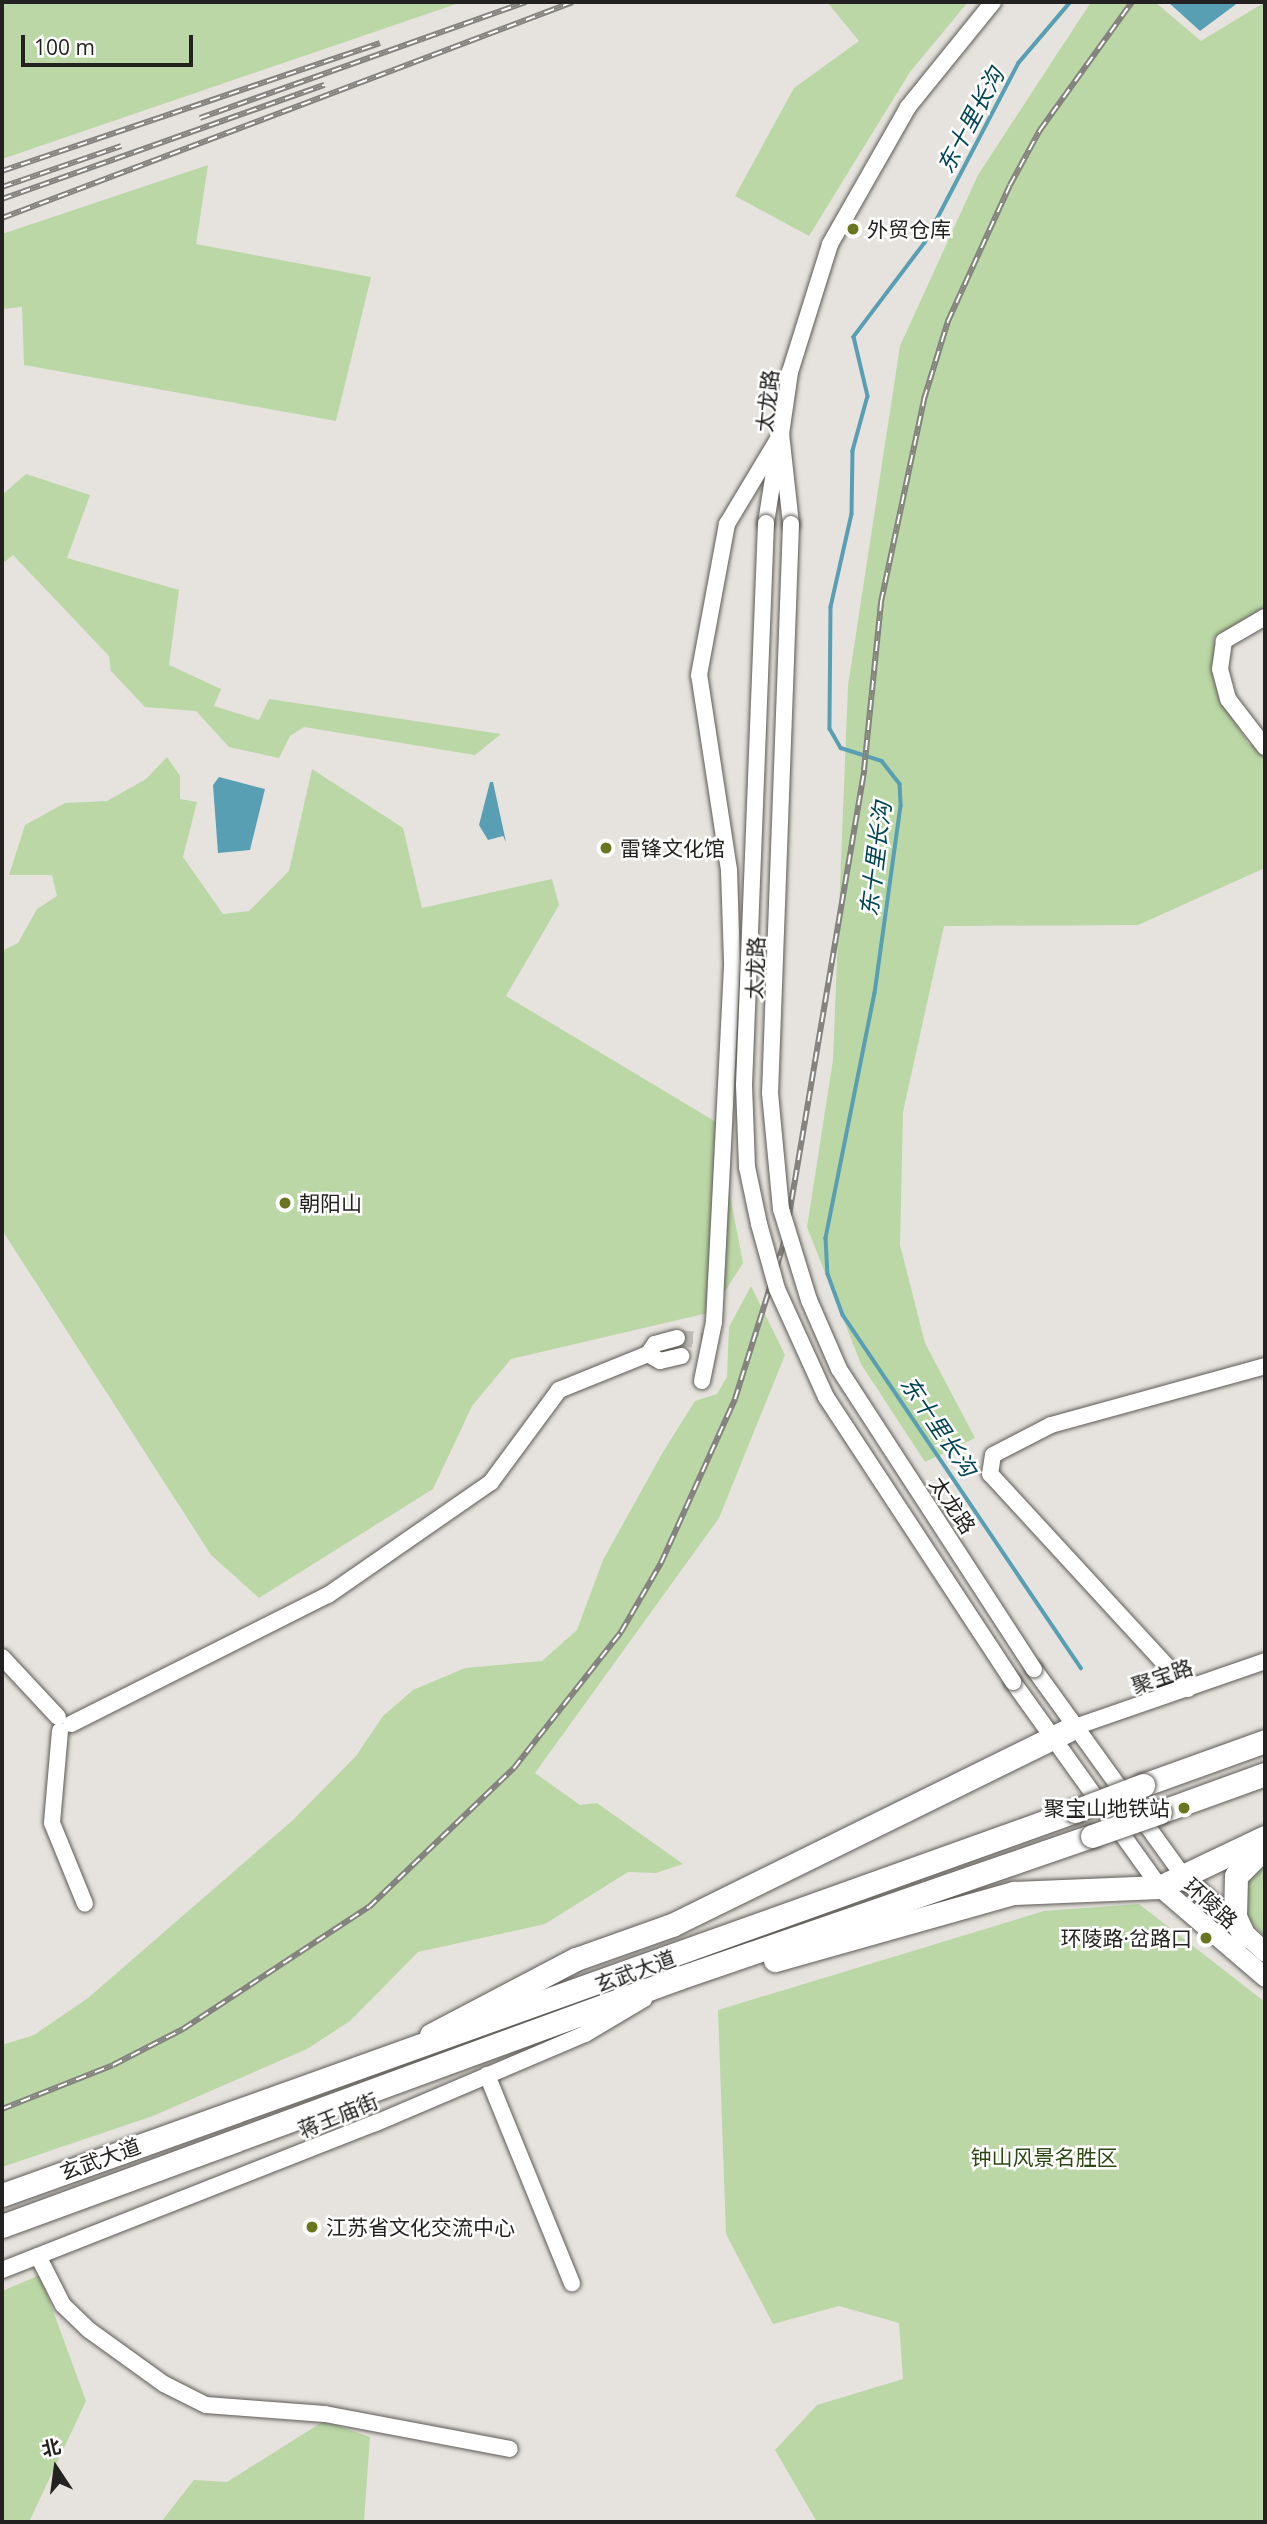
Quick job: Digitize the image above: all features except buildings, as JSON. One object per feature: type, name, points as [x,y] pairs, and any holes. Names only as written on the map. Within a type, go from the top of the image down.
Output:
[{"type":"highway","points":[[389,2060],[576,1959],[672,1925],[1072,1728]]},
{"type":"highway","name":"玄武大道","points":[[2,2195],[389,2060],[1265,1741]]},
{"type":"highway","name":"玄武大道","points":[[2,2226],[679,1978],[1265,1774]]},
{"type":"highway","points":[[679,1978],[822,1951],[1014,1893],[1160,1887],[1265,1837]]},
{"type":"highway","points":[[1244,1936],[1235,1917],[1236,1877],[1265,1847]]},
{"type":"main road","name":"环陵路","points":[[1184,1877],[1244,1936],[1265,1952]]},
{"type":"main road","name":"环陵路","points":[[1160,1887],[1265,1977]]},
{"type":"street","name":"太龙路","points":[[993,2],[908,107],[830,244],[798,335],[781,434],[791,524],[770,1093],[781,1209],[809,1300],[839,1369],[1072,1728],[1184,1877]]},
{"type":"street","points":[[781,434],[766,523],[744,1085],[747,1167],[759,1224],[798,1343],[826,1397],[1051,1739],[1160,1887]]},
{"type":"street","points":[[702,1381],[714,1322],[732,961],[729,870],[699,675],[727,524],[781,434]]},
{"type":"street","points":[[1265,617],[1224,641],[1220,669],[1228,699],[1265,747]]},
{"type":"street","points":[[63,1724],[328,1595],[491,1482],[559,1390],[648,1354],[655,1344],[677,1338]]},
{"type":"street","points":[[648,1354],[660,1361],[681,1356]]},
{"type":"street","points":[[1188,1689],[990,1474],[993,1455],[1051,1425],[1265,1366]]},
{"type":"street","points":[[2,1657],[63,1724]]},
{"type":"street","name":"聚宝路","points":[[1072,1728],[1265,1661]]},
{"type":"street","points":[[63,1724],[50,1789],[52,1823],[85,1904]]},
{"type":"street","name":"蒋王庙街","points":[[2,2270],[585,2034],[679,1978]]},
{"type":"street","points":[[487,2075],[572,2283]]},
{"type":"street","points":[[38,2256],[63,2305],[89,2330],[163,2384],[206,2405],[325,2414],[510,2449]]},
{"type":"green space","points":[[2,2],[462,2],[2,159]]},
{"type":"green space","points":[[827,2],[968,2],[910,72],[809,236],[735,196],[794,88],[859,41]]},
{"type":"green space","points":[[1091,2],[1155,2],[1201,41],[1265,2],[1265,607],[1214,638],[1218,696],[1248,743],[1265,752],[1265,868],[1138,925],[944,926],[903,1112],[900,1245],[925,1343],[975,1438],[925,1462],[861,1364],[807,1227],[833,1060],[848,686],[900,346],[978,175]]},
{"type":"green space","points":[[208,165],[196,244],[371,277],[336,421],[24,365],[22,307],[2,309],[2,234]]},
{"type":"green space","points":[[26,474],[90,495],[67,558],[179,590],[169,665],[221,689],[214,706],[259,720],[269,699],[501,734],[475,755],[304,727],[290,736],[279,758],[229,747],[196,711],[145,707],[111,671],[109,656],[13,555],[2,564],[2,495]]},
{"type":"green space","points":[[167,757],[180,776],[180,799],[197,802],[183,857],[223,914],[249,911],[289,871],[312,769],[403,828],[422,908],[552,879],[559,905],[506,996],[716,1122],[743,1263],[712,1312],[511,1359],[472,1406],[433,1489],[259,1598],[211,1555],[2,1230],[2,951],[18,943],[37,909],[57,896],[52,875],[9,875],[25,825],[65,803],[107,801],[146,779]]},
{"type":"green space","points":[[751,1286],[785,1355],[719,1518],[535,1773],[580,1805],[597,1803],[683,1864],[656,1873],[628,1872],[545,1924],[418,1952],[350,2021],[307,2049],[153,2116],[2,2167],[2,2045],[34,2035],[88,1998],[293,1820],[356,1756],[383,1716],[413,1690],[465,1668],[542,1661],[577,1630],[603,1560],[663,1452],[695,1401],[717,1394],[727,1377],[729,1327]]},
{"type":"green space","points":[[1265,1856],[1265,1937],[1241,1910],[1241,1887]]},
{"type":"green space","name":"钟山风景名胜区","points":[[1139,1904],[1265,2002],[1265,2522],[817,2522],[775,2450],[817,2405],[903,2379],[899,2323],[839,2306],[773,2324],[726,2234],[718,2010],[1044,1911]]},
{"type":"green space","points":[[40,2275],[86,2401],[29,2522],[2,2522],[2,2291]]},
{"type":"green space","points":[[324,2421],[370,2437],[364,2522],[161,2522],[194,2480],[227,2482]]},
{"type":"water","points":[[1168,2],[1239,2],[1200,31]]},
{"type":"water","points":[[219,777],[265,789],[250,850],[218,853],[213,785]]},
{"type":"water","points":[[490,782],[493,782],[506,842],[503,836],[488,840],[479,825]]},
{"type":"waterway","name":"东十里长沟","points":[[1071,2],[1019,63],[925,243],[854,337],[868,396],[853,451],[852,514],[831,607],[830,729],[841,748],[882,761],[900,784],[901,806],[875,993],[826,1238],[828,1274],[843,1315],[1081,1668]]},
{"type":"tunnel","points":[[677,1338],[710,1341]]},
{"type":"railway","points":[[200,118],[526,2]]},
{"type":"railway","points":[[2,218],[573,2]]},
{"type":"railway","points":[[2,2109],[113,2065],[183,2029],[369,1907],[514,1768],[621,1632],[661,1563],[735,1399],[785,1239],[864,770],[881,602],[924,399],[948,321],[1010,185],[1040,130],[1132,2]]},
{"type":"railway","points":[[2,171],[380,43]]},
{"type":"railway","points":[[2,199],[324,85]]},
{"type":"railway","points":[[2,187],[121,146]]},
{"type":"place","name":"外贸仓库","points":[[853,229]]},
{"type":"place","name":"雷锋文化馆","points":[[606,848]]},
{"type":"place","name":"朝阳山","points":[[285,1203]]},
{"type":"place","name":"聚宝山地铁站","points":[[1184,1808]]},
{"type":"place","name":"环陵路·岔路口","points":[[1206,1938]]},
{"type":"place","name":"江苏省文化交流中心","points":[[312,2227]]}]
